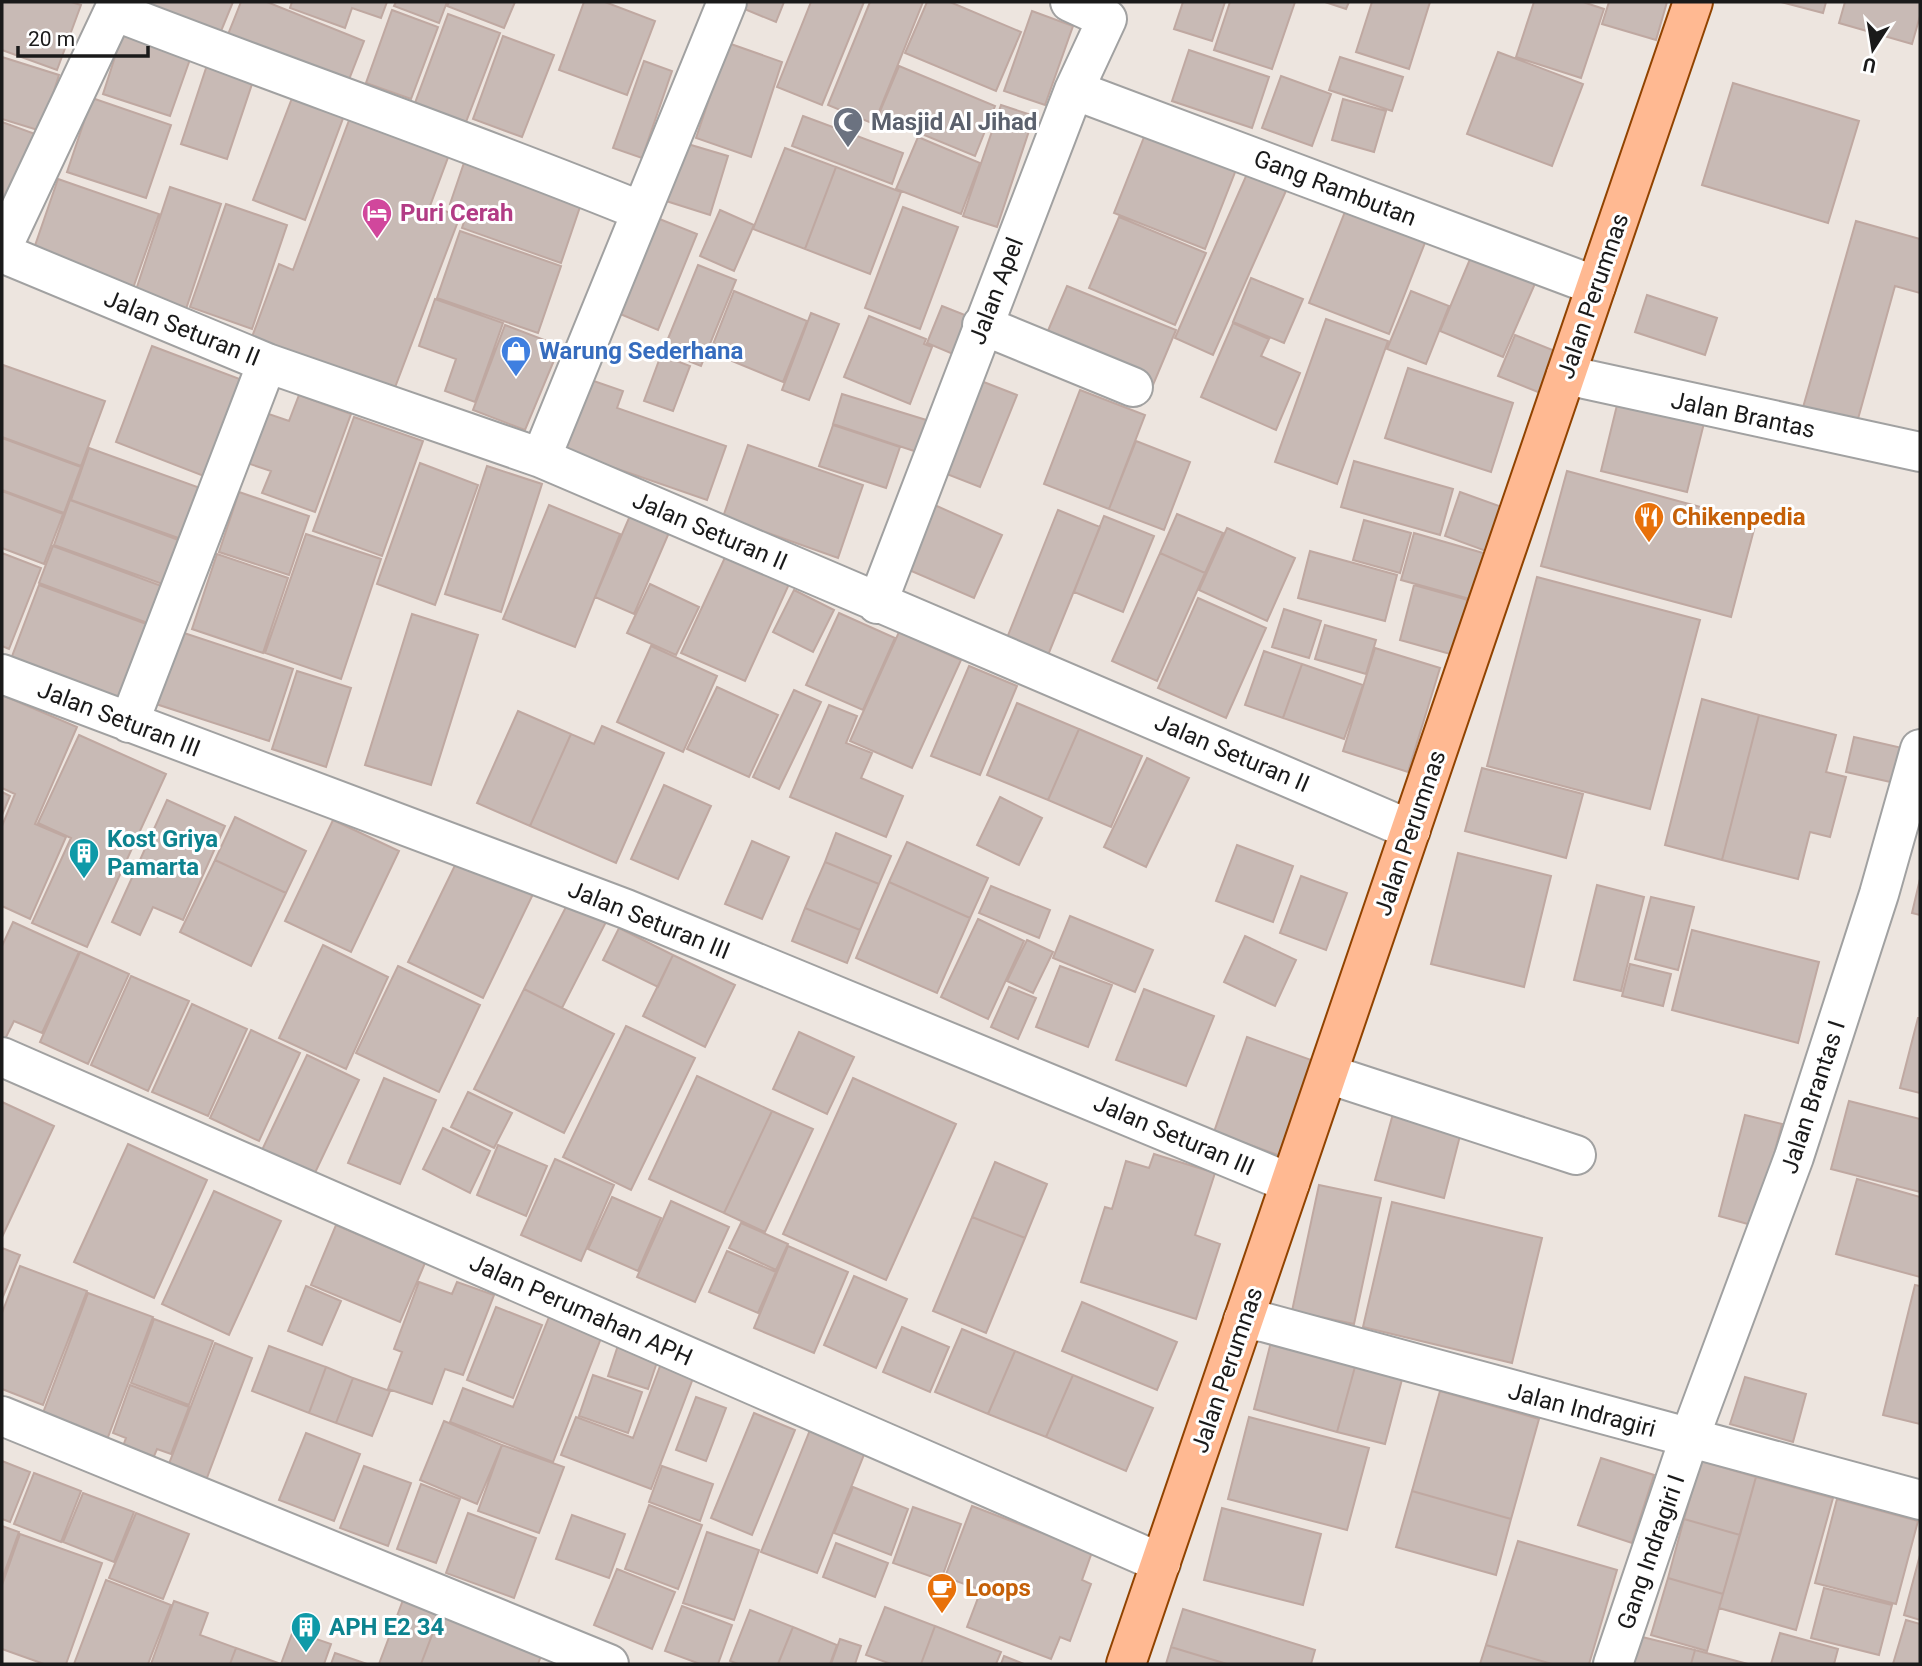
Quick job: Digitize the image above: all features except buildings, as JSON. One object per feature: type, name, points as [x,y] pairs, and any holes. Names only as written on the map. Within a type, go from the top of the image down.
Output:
[{"type":"main road","name":"Jalan Perumnas","points":[[1126,1664],[1693,2]]},
{"type":"street","points":[[541,458],[727,2]]},
{"type":"street","name":"Jalan Apel","points":[[877,604],[1074,90],[1111,10],[1070,2]]},
{"type":"street","points":[[2,251],[116,6],[325,93],[517,161],[641,211]]},
{"type":"street","name":"Gang Rambutan","points":[[1074,90],[1596,286]]},
{"type":"street","name":"Jalan Seturan II","points":[[2,251],[267,363],[541,458],[1411,831]]},
{"type":"street","points":[[982,325],[1133,387]]},
{"type":"street","points":[[129,723],[267,363]]},
{"type":"street","name":"Jalan Brantas","points":[[1566,375],[1920,452]]},
{"type":"street","name":"Jalan Seturan III","points":[[2,674],[626,909],[1290,1184]]},
{"type":"street","name":"Jalan Brantas I","points":[[1689,1440],[1794,1157],[1879,894],[1920,749]]},
{"type":"street","name":"Jalan Perumahan APH","points":[[2,1057],[1161,1563]]},
{"type":"street","points":[[1328,1074],[1576,1155]]},
{"type":"street","name":"Jalan Indragiri","points":[[1244,1320],[1263,1322],[1689,1440],[1920,1500]]},
{"type":"street","points":[[2,1416],[553,1653],[610,1664]]},
{"type":"street","name":"Gang Indragiri I","points":[[1613,1664],[1689,1440]]},
{"type":"place","name":"Masjid Al Jihad","points":[[848,149]]},
{"type":"place","name":"Puri Cerah","points":[[377,240]]},
{"type":"place","name":"Warung Sederhana","points":[[516,378]]},
{"type":"place","name":"Chikenpedia","points":[[1649,544]]},
{"type":"place","name":"Kost Griya Pamarta","points":[[84,880]]},
{"type":"place","name":"Loops","points":[[942,1615]]},
{"type":"place","name":"APH E2 34","points":[[306,1654]]}]
